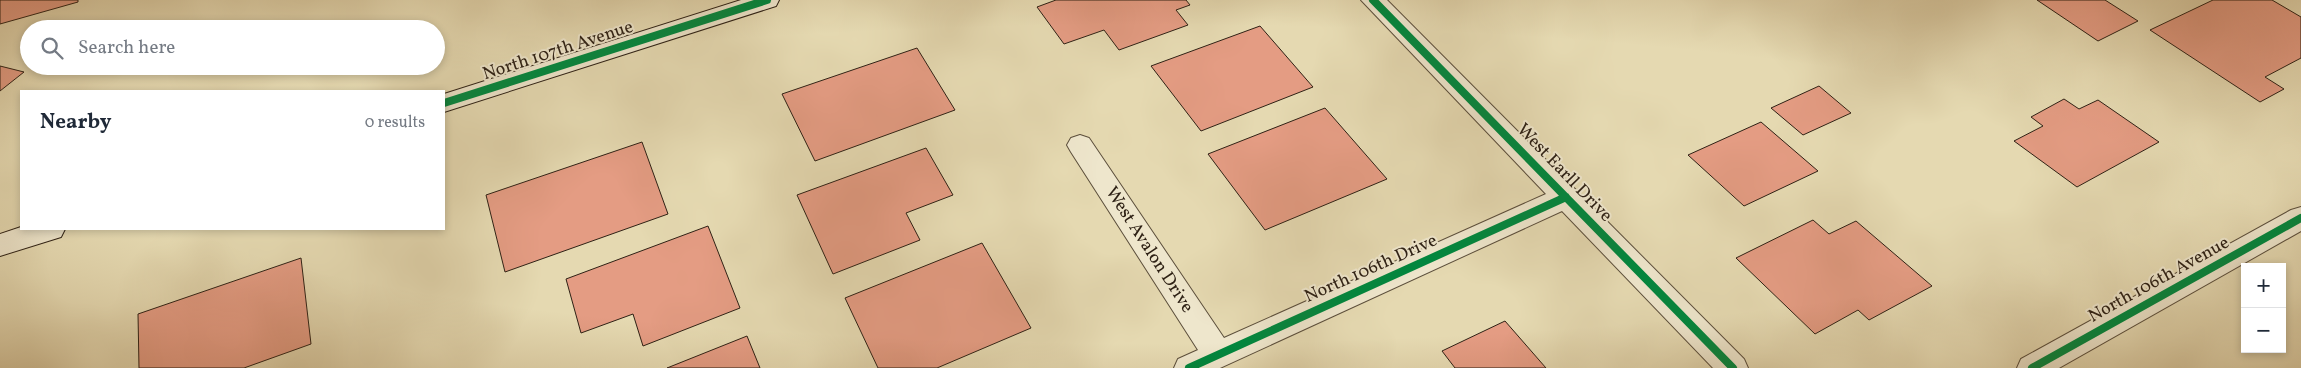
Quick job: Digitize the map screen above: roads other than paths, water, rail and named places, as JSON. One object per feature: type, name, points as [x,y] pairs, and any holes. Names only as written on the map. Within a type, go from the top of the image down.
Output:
[{"type":"street","name":"North 107th Avenue","points":[[445,103],[767,0]]},
{"type":"street","name":"West Earll Drive","points":[[1373,0],[1733,368]]},
{"type":"street","name":"West Avalon Drive","points":[[1080,145],[1218,355]]},
{"type":"street","name":"North 106th Drive","points":[[1189,368],[1566,197]]},
{"type":"street","name":"North 106th Avenue","points":[[2032,368],[2301,218]]},
{"type":"street","points":[[0,245],[48,230]]}]
